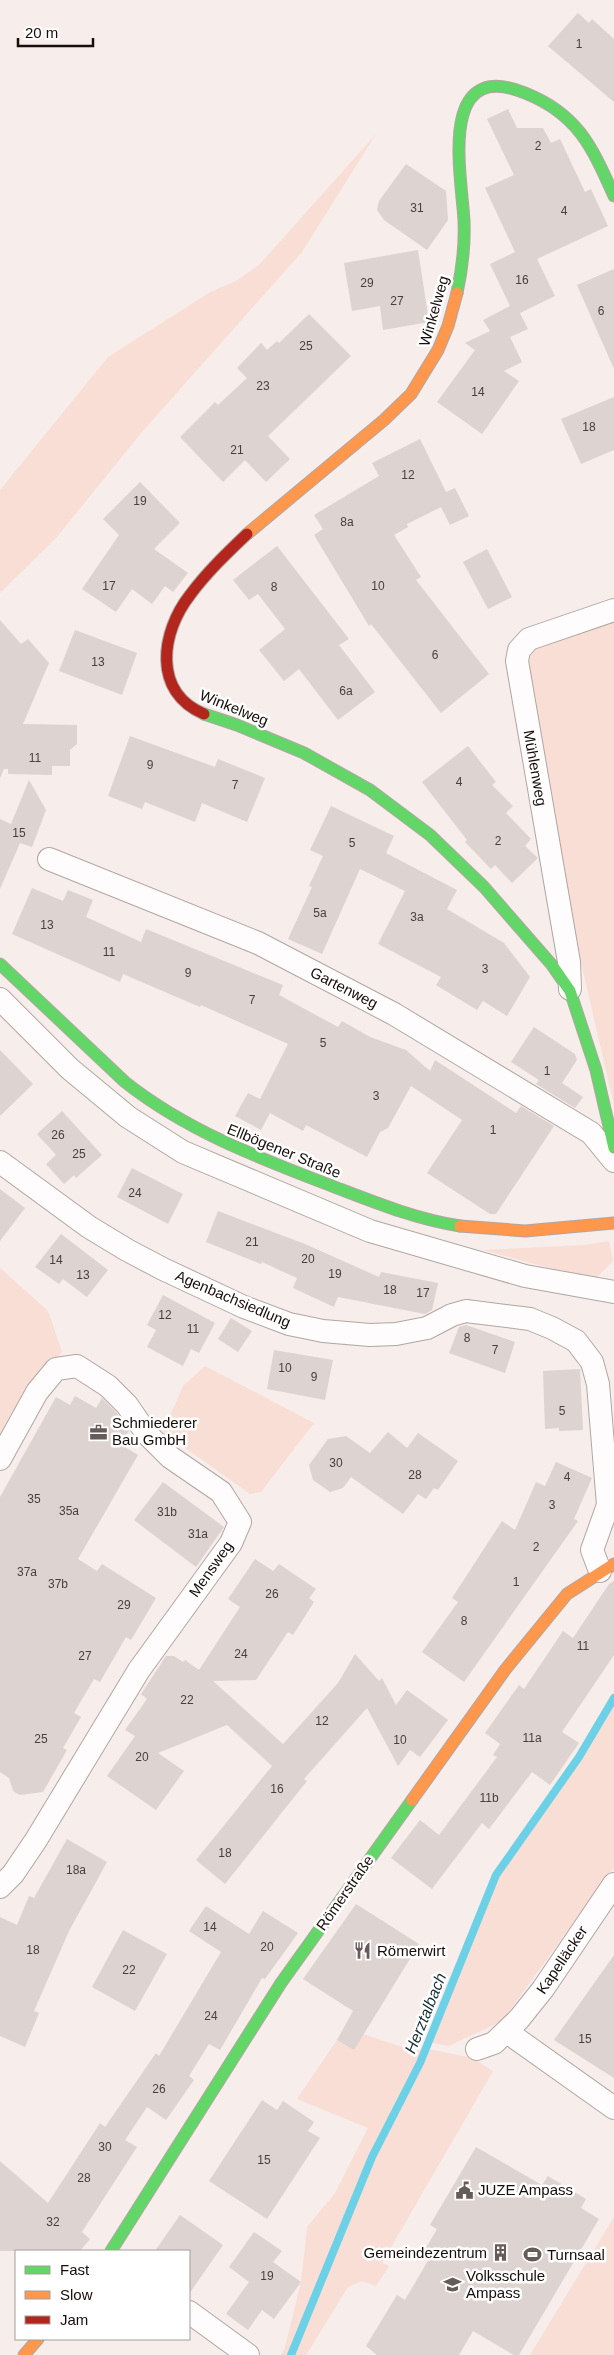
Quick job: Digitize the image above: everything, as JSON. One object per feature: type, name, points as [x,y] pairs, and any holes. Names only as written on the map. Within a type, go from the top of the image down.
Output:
[{"type":"street","name":"Winkelweg","points":[[614,196],[600,164],[577,127],[553,107],[517,90],[490,87],[473,97],[461,121],[457,147],[463,202],[464,259],[453,310],[444,339],[428,371],[393,415],[270,514],[206,574],[188,598],[169,634],[166,650],[166,669],[172,685],[191,707],[302,752],[358,781],[395,807],[442,846],[498,899],[570,989],[603,1092],[614,1148]]},
{"type":"street","name":"Mühlenweg","points":[[570,989],[569,962],[517,661],[519,650],[530,639],[614,610]]},
{"type":"street","name":"Gartenweg","points":[[49,859],[258,943],[394,1014],[591,1133],[614,1162]]},
{"type":"street","name":"Ellbögener Straße","points":[[0,964],[82,1043],[133,1088],[179,1119],[230,1146],[400,1213],[448,1225],[514,1231],[614,1223]]},
{"type":"street","points":[[0,999],[70,1069],[128,1117],[183,1152],[370,1231],[526,1276],[614,1292]]},
{"type":"street","name":"Agenbachsiedlung","points":[[0,1162],[89,1227],[127,1250],[235,1303],[289,1324],[322,1331],[370,1335],[396,1334],[427,1328],[452,1315],[466,1311],[530,1319],[576,1341],[592,1362],[598,1384],[608,1505],[592,1550],[607,1568]]},
{"type":"street","name":"Mensweg","points":[[0,1459],[37,1392],[56,1369],[77,1366],[108,1386],[128,1405],[147,1434],[170,1457],[221,1492],[240,1522],[231,1543],[139,1670],[36,1840],[13,1874],[0,1887]]},
{"type":"street","name":"Römerstraße","points":[[112,2250],[281,1983],[505,1670],[567,1594],[607,1568]]},
{"type":"street","name":"Kapelläcker","points":[[477,2049],[494,2043],[507,2032],[543,1990],[614,1884]]},
{"type":"street","points":[[507,2032],[614,2108]]},
{"type":"street","points":[[190,2313],[248,2355]]},
{"type":"street","points":[[24,2355],[37,2340]]},
{"type":"shaded area","points":[[376,134],[302,252],[142,432],[56,538],[0,593],[0,490],[108,357],[212,291],[236,281],[259,265]]},
{"type":"shaded area","points":[[614,604],[614,1105],[512,665],[556,622]]},
{"type":"shaded area","points":[[609,1241],[613,1261],[594,1280],[483,1250],[584,1245]]},
{"type":"shaded area","points":[[0,1268],[48,1311],[62,1352],[12,1412],[0,1436]]},
{"type":"shaded area","points":[[205,1366],[314,1423],[261,1492],[250,1494],[163,1432],[183,1386]]},
{"type":"shaded area","points":[[614,1698],[614,1867],[502,2021],[449,2046],[429,2042],[496,1875],[579,1757]]},
{"type":"shaded area","points":[[363,2034],[411,2050],[434,2050],[472,2058],[493,2071],[382,2263],[389,2266],[376,2286],[362,2281],[348,2287],[306,2355],[281,2355],[285,2347],[301,2282],[307,2227],[335,2193],[368,2128],[297,2099],[337,2040],[354,2049]]},
{"type":"shaded area","points":[[614,2217],[614,2355],[530,2355]]},
{"type":"building","points":[[578,13],[589,23],[592,19],[614,39],[614,102],[548,46]]},
{"type":"building","points":[[508,109],[517,128],[543,128],[551,143],[560,139],[585,192],[591,189],[608,226],[537,259],[555,296],[520,313],[528,329],[510,337],[522,362],[504,371],[519,381],[482,434],[437,402],[475,350],[465,343],[490,331],[483,320],[510,306],[490,264],[515,252],[485,188],[514,175],[487,119]]},
{"type":"building","points":[[406,164],[446,191],[448,220],[427,250],[384,220],[377,210],[379,201]]},
{"type":"building","points":[[418,250],[429,322],[383,330],[380,306],[352,311],[344,263]]},
{"type":"building","points":[[614,269],[614,369],[577,285]]},
{"type":"building","points":[[309,314],[351,356],[268,436],[290,459],[266,482],[245,460],[223,482],[180,437],[215,402],[218,405],[247,378],[237,368],[261,343],[267,350],[277,341],[279,343]]},
{"type":"building","points":[[614,397],[614,450],[581,464],[561,419]]},
{"type":"building","points":[[420,439],[446,492],[455,488],[469,516],[450,525],[441,507],[407,524],[408,527],[394,535],[421,577],[416,580],[489,674],[441,713],[371,624],[369,626],[314,535],[323,529],[314,515],[379,476],[372,463]]},
{"type":"building","points":[[140,482],[180,523],[154,549],[188,573],[173,592],[165,586],[152,604],[132,589],[116,612],[82,589],[119,535],[103,519]]},
{"type":"building","points":[[277,546],[349,639],[339,645],[375,692],[338,720],[299,669],[284,681],[259,650],[285,629],[258,594],[249,600],[233,580]]},
{"type":"building","points":[[487,549],[512,597],[488,609],[463,562]]},
{"type":"building","points":[[0,620],[21,644],[28,639],[49,663],[23,724],[77,725],[77,744],[70,750],[70,766],[52,766],[52,775],[8,774],[8,769],[4,769],[0,778]]},
{"type":"building","points":[[75,630],[137,653],[122,695],[59,671]]},
{"type":"building","points":[[130,736],[215,767],[218,759],[265,778],[247,822],[202,803],[195,822],[145,802],[142,809],[108,796]]},
{"type":"building","points":[[468,746],[496,782],[492,785],[513,806],[506,813],[531,839],[525,846],[538,858],[512,883],[495,865],[491,869],[465,842],[467,840],[422,782]]},
{"type":"building","points":[[29,780],[46,810],[32,847],[20,843],[0,889],[0,819],[11,824]]},
{"type":"building","points":[[331,806],[394,836],[386,853],[457,890],[447,909],[504,943],[530,977],[507,1016],[483,1001],[477,1010],[436,985],[441,977],[378,944],[405,891],[360,869],[322,954],[288,939],[312,887],[309,886],[323,856],[310,850]]},
{"type":"building","points":[[32,888],[63,901],[68,890],[93,900],[86,917],[141,942],[146,929],[283,985],[279,995],[338,1027],[342,1021],[370,1037],[406,1050],[430,1071],[435,1060],[516,1113],[521,1106],[554,1126],[496,1214],[490,1214],[427,1173],[462,1120],[411,1086],[388,1128],[380,1132],[367,1157],[306,1125],[303,1131],[270,1113],[261,1130],[235,1116],[248,1093],[260,1099],[288,1044],[201,1005],[200,1007],[123,974],[120,982],[12,934]]},
{"type":"building","points":[[534,1027],[575,1054],[577,1060],[562,1083],[583,1097],[575,1108],[536,1084],[539,1080],[511,1062]]},
{"type":"building","points":[[0,1050],[33,1084],[0,1116]]},
{"type":"building","points":[[62,1111],[102,1155],[76,1178],[74,1175],[64,1184],[46,1164],[56,1155],[37,1134]]},
{"type":"building","points":[[132,1168],[183,1194],[168,1224],[117,1197]]},
{"type":"building","points":[[0,1189],[25,1208],[0,1241]]},
{"type":"building","points":[[218,1211],[305,1244],[379,1277],[381,1272],[438,1283],[432,1310],[425,1314],[338,1297],[334,1307],[293,1288],[297,1278],[262,1262],[261,1264],[206,1242]]},
{"type":"building","points":[[61,1234],[108,1270],[87,1297],[63,1279],[59,1284],[35,1267]]},
{"type":"building","points":[[163,1295],[215,1323],[199,1353],[191,1349],[183,1366],[147,1347],[156,1330],[147,1325]]},
{"type":"building","points":[[231,1318],[252,1331],[238,1352],[218,1339]]},
{"type":"building","points":[[466,1325],[515,1342],[505,1373],[449,1353],[459,1327]]},
{"type":"building","points":[[274,1350],[333,1360],[325,1400],[267,1389]]},
{"type":"building","points":[[580,1369],[583,1430],[559,1431],[559,1428],[545,1429],[543,1371]]},
{"type":"building","points":[[75,1396],[96,1408],[102,1398],[117,1413],[129,1431],[120,1444],[138,1455],[78,1559],[97,1571],[102,1564],[156,1598],[131,1640],[126,1637],[100,1682],[94,1679],[74,1713],[81,1717],[63,1748],[67,1750],[43,1792],[20,1795],[13,1791],[9,1778],[0,1772],[0,1497],[56,1397],[70,1405]]},
{"type":"building","points":[[388,1432],[407,1448],[418,1433],[458,1461],[438,1490],[434,1488],[426,1499],[418,1494],[403,1514],[351,1477],[343,1488],[330,1492],[313,1480],[309,1465],[328,1439],[346,1436],[370,1453]]},
{"type":"building","points":[[556,1462],[592,1478],[574,1519],[578,1521],[464,1682],[422,1652],[458,1602],[452,1598],[502,1521],[515,1530],[536,1482],[545,1486]]},
{"type":"building","points":[[163,1482],[224,1527],[196,1567],[134,1520]]},
{"type":"building","points":[[255,1559],[273,1571],[279,1564],[316,1589],[309,1598],[314,1602],[293,1635],[288,1632],[256,1680],[213,1681],[283,1744],[338,1683],[355,1654],[379,1681],[382,1678],[396,1705],[407,1690],[448,1720],[420,1757],[410,1750],[398,1766],[367,1708],[304,1779],[307,1781],[225,1884],[196,1860],[272,1766],[227,1725],[158,1753],[184,1771],[156,1810],[107,1776],[135,1736],[125,1730],[147,1699],[141,1694],[166,1656],[174,1656],[183,1662],[185,1660],[199,1670],[240,1607],[228,1599]]},
{"type":"building","points":[[614,1581],[614,1655],[562,1732],[579,1743],[550,1785],[532,1772],[489,1829],[482,1823],[432,1889],[391,1858],[420,1820],[439,1835],[497,1757],[493,1755],[500,1744],[485,1733],[519,1685],[524,1689],[563,1631],[573,1638],[609,1584]]},
{"type":"building","points":[[67,1839],[107,1862],[69,1931],[34,2011],[39,2013],[25,2047],[0,2036],[0,1917],[17,1925],[29,1896],[34,1898]]},
{"type":"building","points":[[356,1904],[419,1944],[354,2050],[337,2040],[353,2011],[303,1979]]},
{"type":"building","points":[[206,1906],[249,1934],[263,1911],[298,1933],[265,1979],[262,1978],[220,2050],[209,2044],[189,2076],[194,2080],[166,2120],[147,2107],[125,2140],[137,2147],[82,2232],[90,2239],[81,2250],[0,2251],[0,2161],[48,2203],[100,2123],[105,2127],[156,2053],[159,2056],[221,1952],[189,1931]]},
{"type":"building","points":[[123,1930],[167,1954],[135,2011],[92,1987]]},
{"type":"building","points":[[614,1955],[614,2078],[554,2040]]},
{"type":"building","points":[[262,2100],[277,2110],[283,2101],[314,2122],[308,2131],[320,2138],[267,2219],[209,2181]]},
{"type":"building","name":"Gemeindezentrum","points":[[476,2147],[542,2185],[548,2176],[586,2199],[581,2208],[599,2219],[519,2355],[514,2355],[473,2331],[459,2355],[377,2355],[366,2346],[397,2295],[405,2300],[430,2257],[423,2253],[437,2229],[430,2225]]},
{"type":"building","points":[[180,2215],[223,2245],[190,2293],[190,2250],[156,2250]]},
{"type":"building","points":[[254,2232],[282,2251],[273,2262],[301,2282],[274,2319],[262,2310],[248,2330],[226,2314],[249,2282],[229,2267]]},
{"type":"waterway","name":"Herztalbach","points":[[291,2355],[372,2157],[420,2063],[496,1875],[579,1757],[614,1698]]},
{"type":"traffic: fast","points":[[457,293],[464,239],[459,152],[460,127],[466,106],[478,92],[497,86],[525,93],[543,101],[558,111],[571,122],[590,147],[614,196]]},
{"type":"traffic: fast","points":[[204,714],[237,725],[304,753],[370,790],[430,835],[484,887],[552,965],[570,991],[596,1070],[614,1148]]},
{"type":"traffic: fast","points":[[0,964],[125,1082],[173,1115],[224,1142],[305,1176],[395,1209],[427,1219],[460,1226]]},
{"type":"traffic: fast","points":[[112,2250],[281,1983],[412,1800]]},
{"type":"traffic: slow","points":[[247,534],[384,420],[411,394],[438,350],[448,326],[457,293]]},
{"type":"traffic: slow","points":[[460,1226],[525,1231],[614,1223]]},
{"type":"traffic: slow","points":[[412,1800],[505,1670],[567,1594],[614,1564]]},
{"type":"traffic: slow","points":[[24,2355],[37,2340]]},
{"type":"traffic: jam","points":[[204,714],[187,704],[176,691],[169,676],[167,660],[168,643],[180,610],[190,595],[210,571],[247,534]]},
{"type":"place","name":"Schmiederer Bau GmbH","points":[[98,1432]]},
{"type":"place","name":"Römerwirt","points":[[363,1951]]},
{"type":"place","name":"JUZE Ampass","points":[[464,2190]]},
{"type":"place","name":"Gemeindezentrum","points":[[501,2253]]},
{"type":"place","name":"Turnsaal","points":[[533,2255]]},
{"type":"place","name":"Volksschule Ampass","points":[[452,2285]]}]
